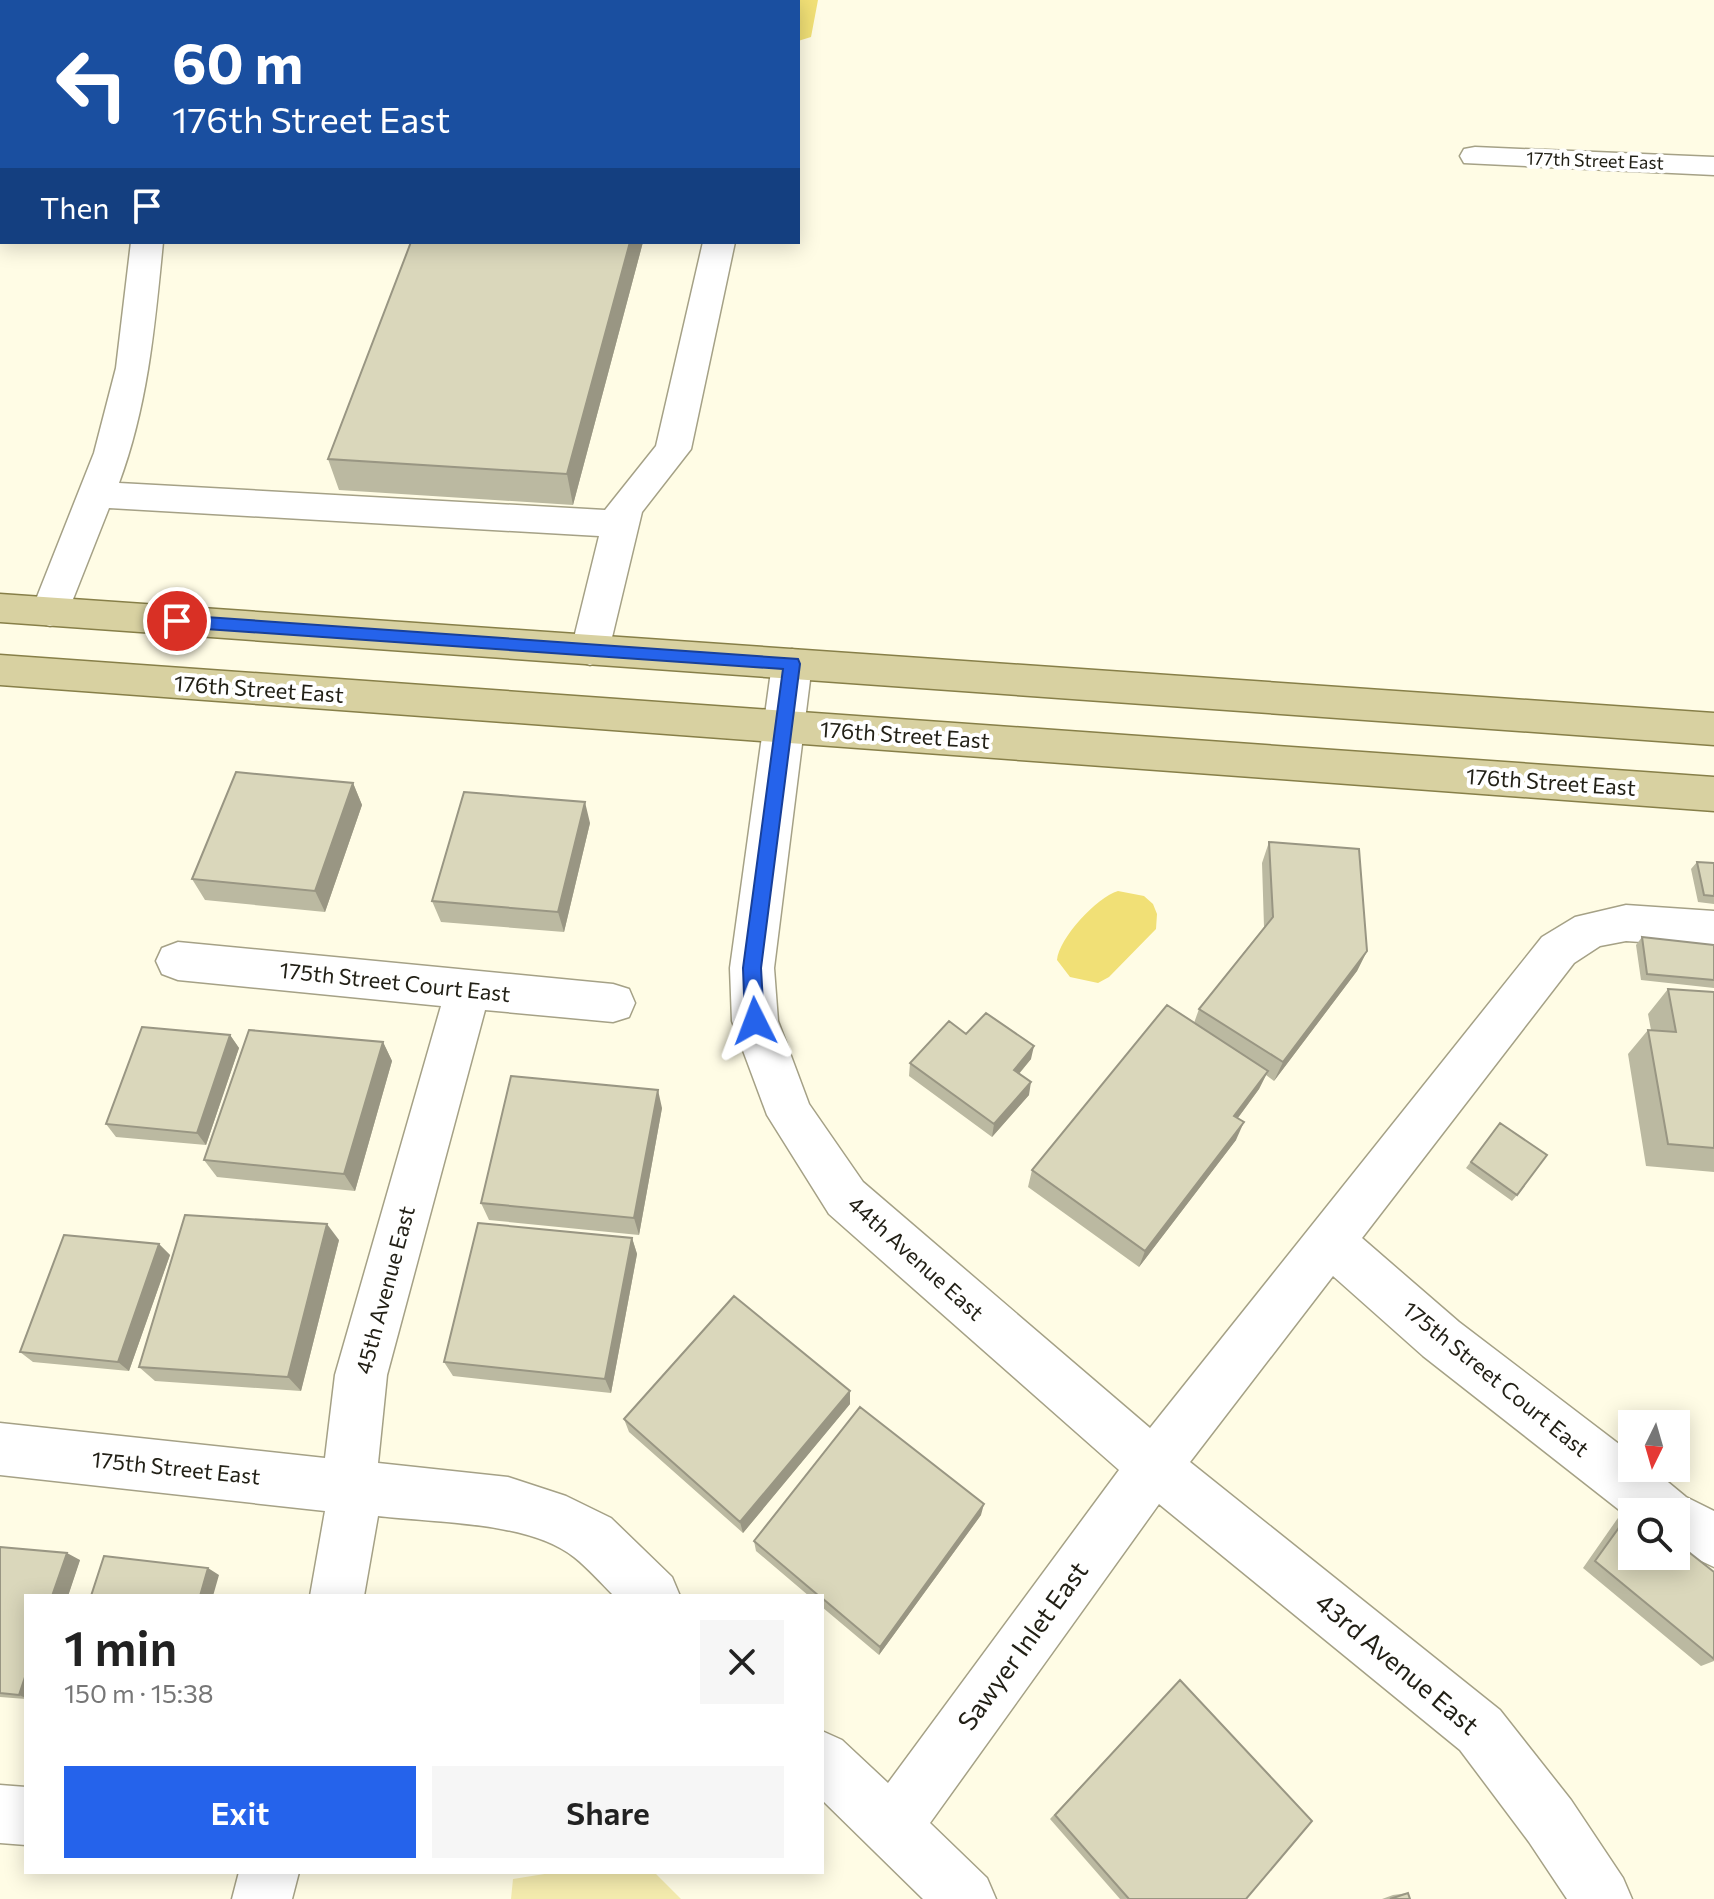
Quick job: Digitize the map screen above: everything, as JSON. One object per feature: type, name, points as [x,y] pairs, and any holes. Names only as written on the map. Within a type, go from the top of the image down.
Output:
[{"type":"main road","points":[[0,608],[1714,729]]},
{"type":"main road","name":"176th Street East","points":[[0,670],[1714,794]]},
{"type":"street","name":"177th Street East","points":[[1475,156],[1714,166]]},
{"type":"street","points":[[50,612],[112,453],[133,368],[147,244]]},
{"type":"street","points":[[590,650],[624,509],[673,449],[719,244]]},
{"type":"street","points":[[96,494],[620,524]]},
{"type":"street","name":"44th Avenue East","points":[[792,664],[752,968],[755,1021],[790,1115],[846,1198],[1154,1466]]},
{"type":"street","name":"Sawyer Inlet East","points":[[891,1827],[1154,1466],[1558,950],[1590,930],[1626,923],[1714,929]]},
{"type":"street","name":"175th Street Court East","points":[[178,961],[613,1003]]},
{"type":"street","name":"45th Avenue East","points":[[337,1594],[350,1525],[351,1447],[361,1375],[468,989]]},
{"type":"street","name":"175th Street Court East","points":[[1330,1242],[1441,1339],[1647,1498]]},
{"type":"street","name":"175th Street East","points":[[0,1449],[508,1504],[547,1515],[592,1537],[651,1594]]},
{"type":"street","name":"43rd Avenue East","points":[[1154,1466],[1480,1730],[1550,1821],[1602,1899]]},
{"type":"street","points":[[1690,1527],[1714,1540]]},
{"type":"street","points":[[824,1762],[966,1899]]},
{"type":"street","points":[[0,1814],[24,1816]]},
{"type":"street","points":[[262,1899],[268,1874]]},
{"type":"shaded area","points":[[800,0],[818,0],[811,37],[800,40]]},
{"type":"shaded area","points":[[1118,891],[1144,896],[1153,904],[1157,914],[1156,929],[1109,977],[1098,983],[1070,977],[1057,960],[1064,941],[1090,910]]},
{"type":"shaded area","points":[[544,1874],[656,1874],[681,1899],[511,1899],[513,1879]]},
{"type":"building","points":[[410,244],[629,244],[567,474],[328,459]]},
{"type":"building","points":[[236,772],[353,783],[315,891],[192,879]]},
{"type":"building","points":[[464,792],[585,802],[558,912],[432,901]]},
{"type":"building","points":[[1269,842],[1359,849],[1367,951],[1283,1062],[1199,1009],[1273,917]]},
{"type":"building","points":[[1697,862],[1714,863],[1714,896],[1704,895]]},
{"type":"building","points":[[1642,937],[1714,945],[1714,980],[1647,974]]},
{"type":"building","points":[[1668,989],[1714,992],[1714,1148],[1668,1144],[1648,1030],[1676,1032]]},
{"type":"building","points":[[1167,1005],[1268,1071],[1234,1116],[1244,1122],[1145,1251],[1032,1170]]},
{"type":"building","points":[[986,1013],[1034,1046],[1014,1070],[1031,1082],[994,1124],[910,1063],[949,1021],[966,1034]]},
{"type":"building","points":[[142,1027],[230,1035],[197,1133],[106,1124]]},
{"type":"building","points":[[249,1030],[383,1042],[344,1174],[204,1160]]},
{"type":"building","points":[[511,1076],[658,1090],[634,1218],[481,1203]]},
{"type":"building","points":[[1500,1123],[1547,1155],[1517,1195],[1471,1162]]},
{"type":"building","points":[[185,1215],[327,1224],[288,1377],[139,1367]]},
{"type":"building","points":[[478,1223],[632,1238],[605,1379],[444,1362]]},
{"type":"building","points":[[64,1235],[159,1244],[118,1362],[20,1352]]},
{"type":"building","points":[[734,1296],[850,1391],[740,1522],[624,1419]]},
{"type":"building","points":[[860,1407],[984,1504],[880,1647],[824,1600],[824,1594],[817,1594],[754,1541]]},
{"type":"building","points":[[1618,1529],[1618,1570],[1690,1570],[1690,1553],[1714,1572],[1714,1659],[1595,1561]]},
{"type":"building","points":[[0,1547],[67,1553],[53,1594],[24,1594],[24,1680],[19,1695],[0,1693]]},
{"type":"building","points":[[104,1556],[208,1568],[201,1594],[92,1594]]},
{"type":"building","points":[[1180,1680],[1312,1821],[1246,1899],[1129,1899],[1055,1815]]},
{"type":"building","points":[[1408,1893],[1410,1899],[1390,1899]]},
{"type":"route","points":[[177,621],[792,664],[752,968],[755,1021]]}]
